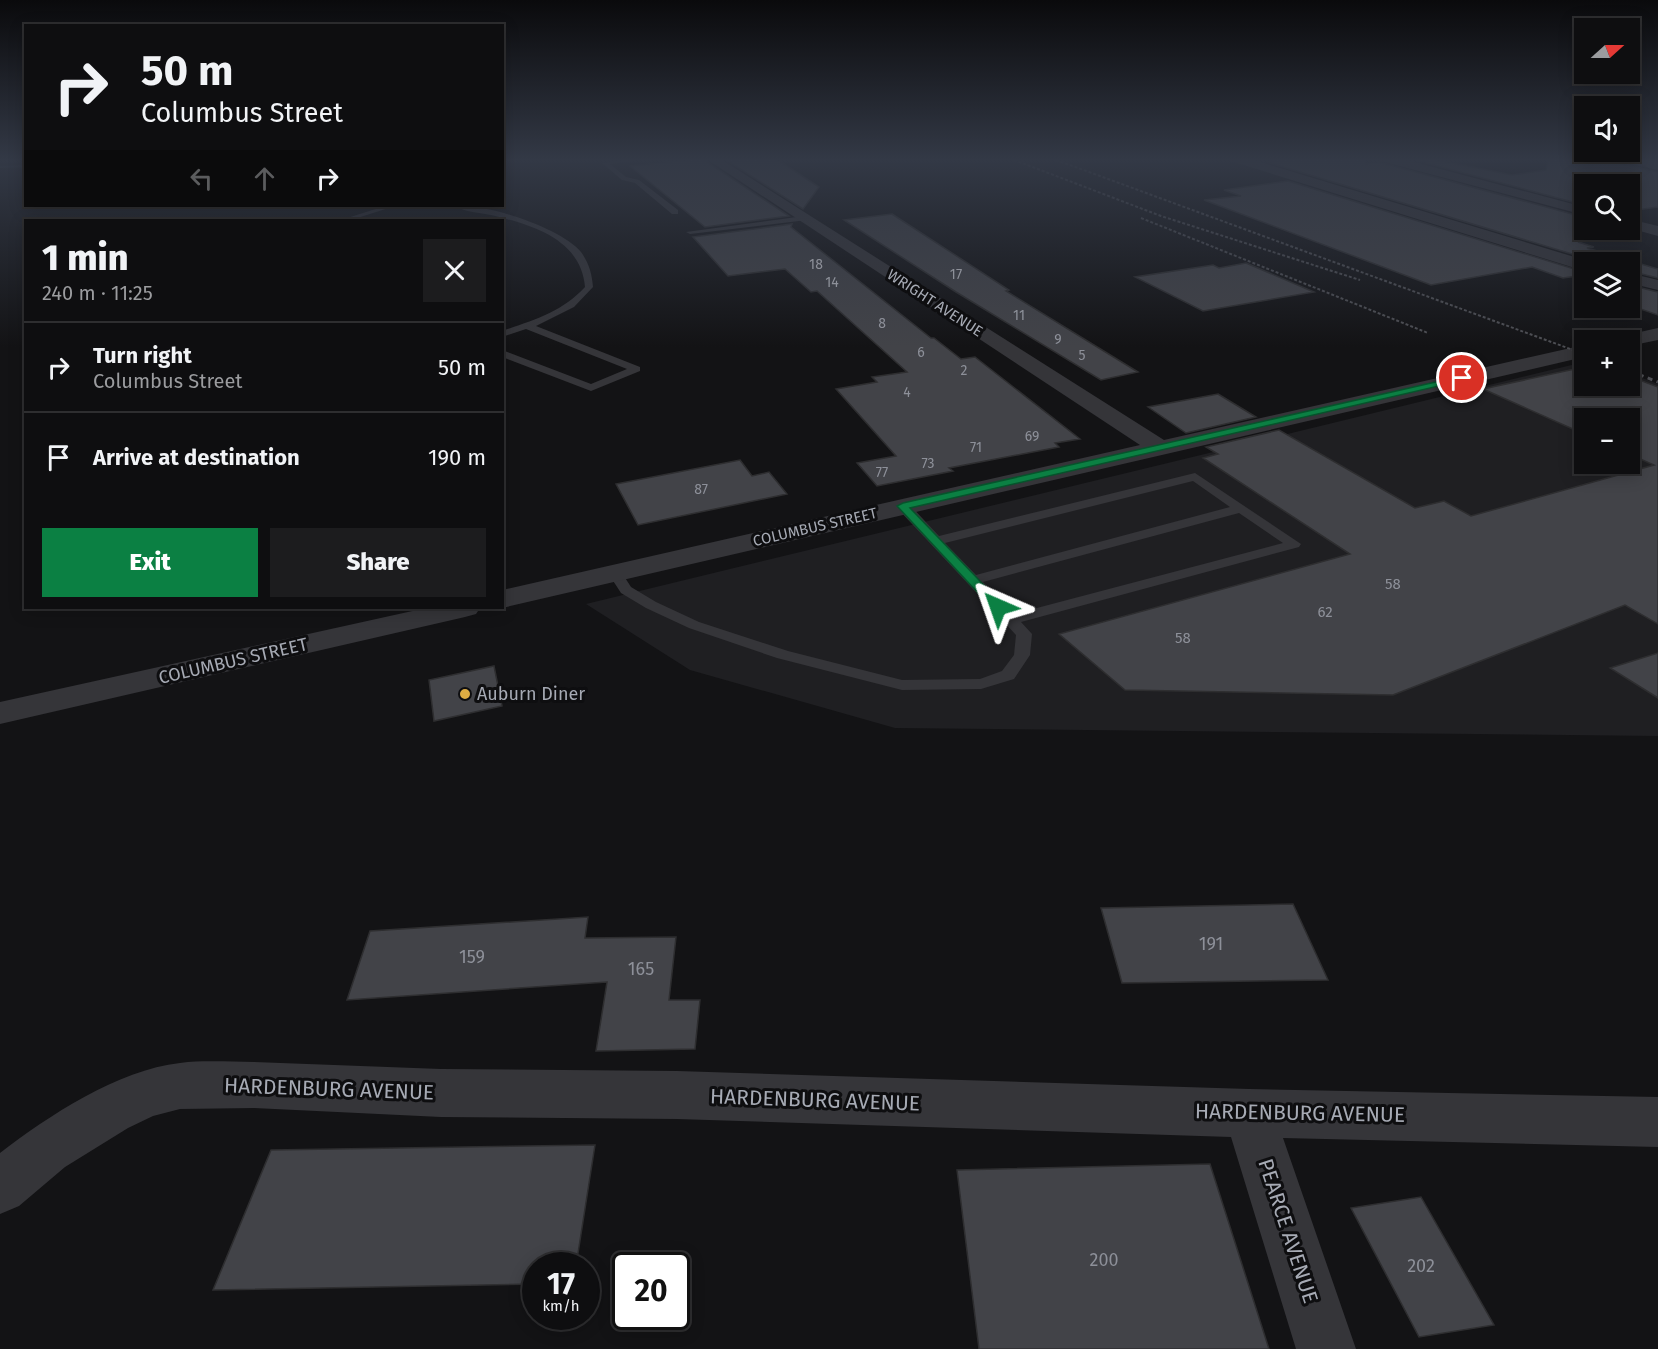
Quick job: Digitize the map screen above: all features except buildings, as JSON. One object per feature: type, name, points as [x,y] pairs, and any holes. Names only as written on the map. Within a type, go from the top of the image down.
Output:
[{"type":"street","name":"WRIGHT AVENUE","points":[[809,221],[1159,447]]},
{"type":"street","points":[[1440,221],[1574,262]]},
{"type":"street","points":[[1640,226],[1658,231]]},
{"type":"street","points":[[1640,281],[1658,285]]},
{"type":"street","points":[[1640,338],[1658,334]]},
{"type":"street","name":"COLUMBUS STREET","points":[[504,599],[1574,353]]},
{"type":"street","name":"COLUMBUS STREET","points":[[0,713],[461,609]]},
{"type":"street","name":"HARDENBURG AVENUE","points":[[0,1187],[48,1149],[110,1112],[146,1094],[180,1086],[254,1085],[441,1093],[689,1096],[1249,1113],[1658,1122]]},
{"type":"street","name":"PEARCE AVENUE","points":[[1249,1113],[1326,1349]]},
{"type":"lane","points":[[504,333],[568,309],[578,302],[589,287],[587,269],[568,244],[556,236],[521,221]]},
{"type":"lane","points":[[690,232],[780,221]]},
{"type":"lane","points":[[504,354],[591,388],[636,369],[527,326]]},
{"type":"lane","points":[[935,541],[1195,477],[1294,544],[1010,620]]},
{"type":"lane","points":[[615,573],[626,590],[693,626],[783,656],[902,685],[981,684],[1008,675],[1022,655],[1024,634],[903,506]]},
{"type":"lane","points":[[972,580],[1241,508]]},
{"type":"shaded area","points":[[1574,364],[1574,396],[1640,396],[1640,377],[1658,384],[1658,736],[895,728],[690,670],[586,604]]},
{"type":"railway","points":[[1148,221],[1428,333]]},
{"type":"railway","points":[[1176,221],[1360,280]]},
{"type":"railway","points":[[1222,221],[1574,350]]},
{"type":"railway","points":[[1640,375],[1658,382]]},
{"type":"place","name":"Auburn Diner","points":[[465,694]]},
{"type":"route","points":[[998,607],[903,506],[1462,378]]}]
